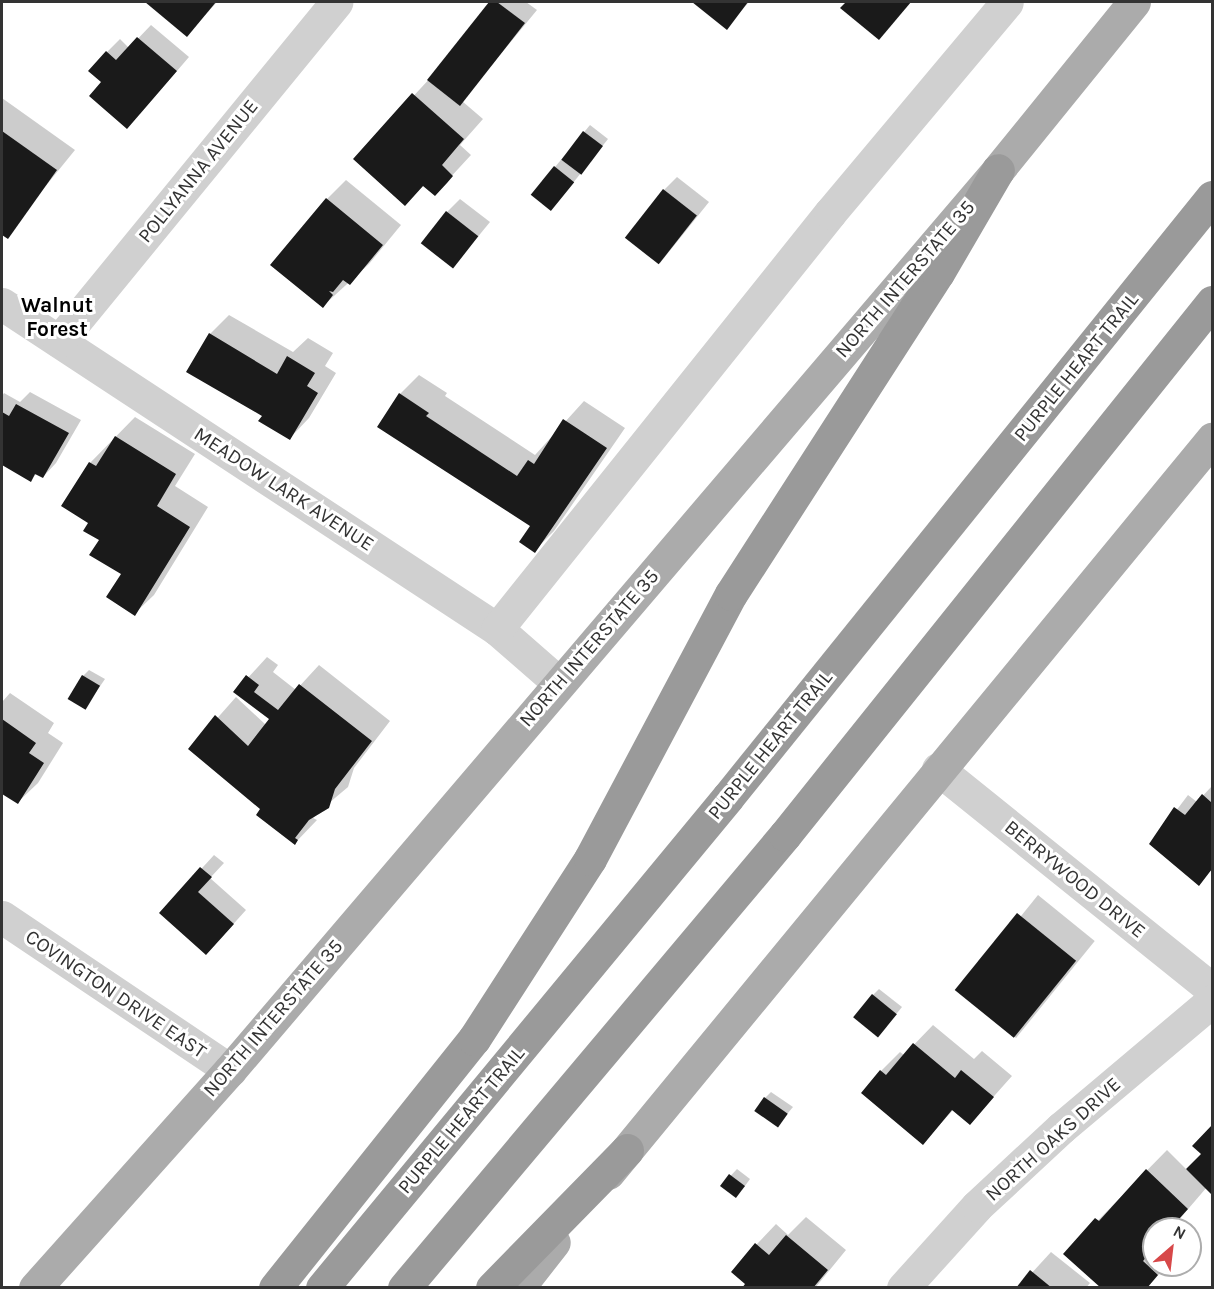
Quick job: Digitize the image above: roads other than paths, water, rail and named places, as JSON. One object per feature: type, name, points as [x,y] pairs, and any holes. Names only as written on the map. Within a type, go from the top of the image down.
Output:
[{"type":"highway","points":[[275,1287],[487,1019],[590,859],[731,594],[938,273],[998,170]]},
{"type":"highway","name":"PURPLE HEART TRAIL","points":[[322,1287],[728,797],[1212,197]]},
{"type":"highway","points":[[404,1287],[785,835],[1212,302]]},
{"type":"highway","points":[[492,1287],[627,1150]]},
{"type":"main road","name":"NORTH INTERSTATE 35","points":[[35,1287],[230,1070],[998,170],[1134,2]]},
{"type":"main road","points":[[518,1287],[627,1150],[1212,439]]},
{"type":"street","name":"POLLYANNA AVENUE","points":[[59,341],[336,2]]},
{"type":"street","points":[[497,629],[830,213],[1007,2]]},
{"type":"street","name":"MEADOW LARK AVENUE","points":[[2,304],[497,629],[559,683]]},
{"type":"street","name":"BERRYWOOD DRIVE","points":[[938,770],[1212,989]]},
{"type":"street","name":"COVINGTON DRIVE EAST","points":[[2,917],[230,1070]]},
{"type":"street","name":"NORTH OAKS DRIVE","points":[[903,1287],[985,1198],[1061,1128],[1212,1001]]},
{"type":"district","name":"Walnut Forest","points":[[57,317]]}]
